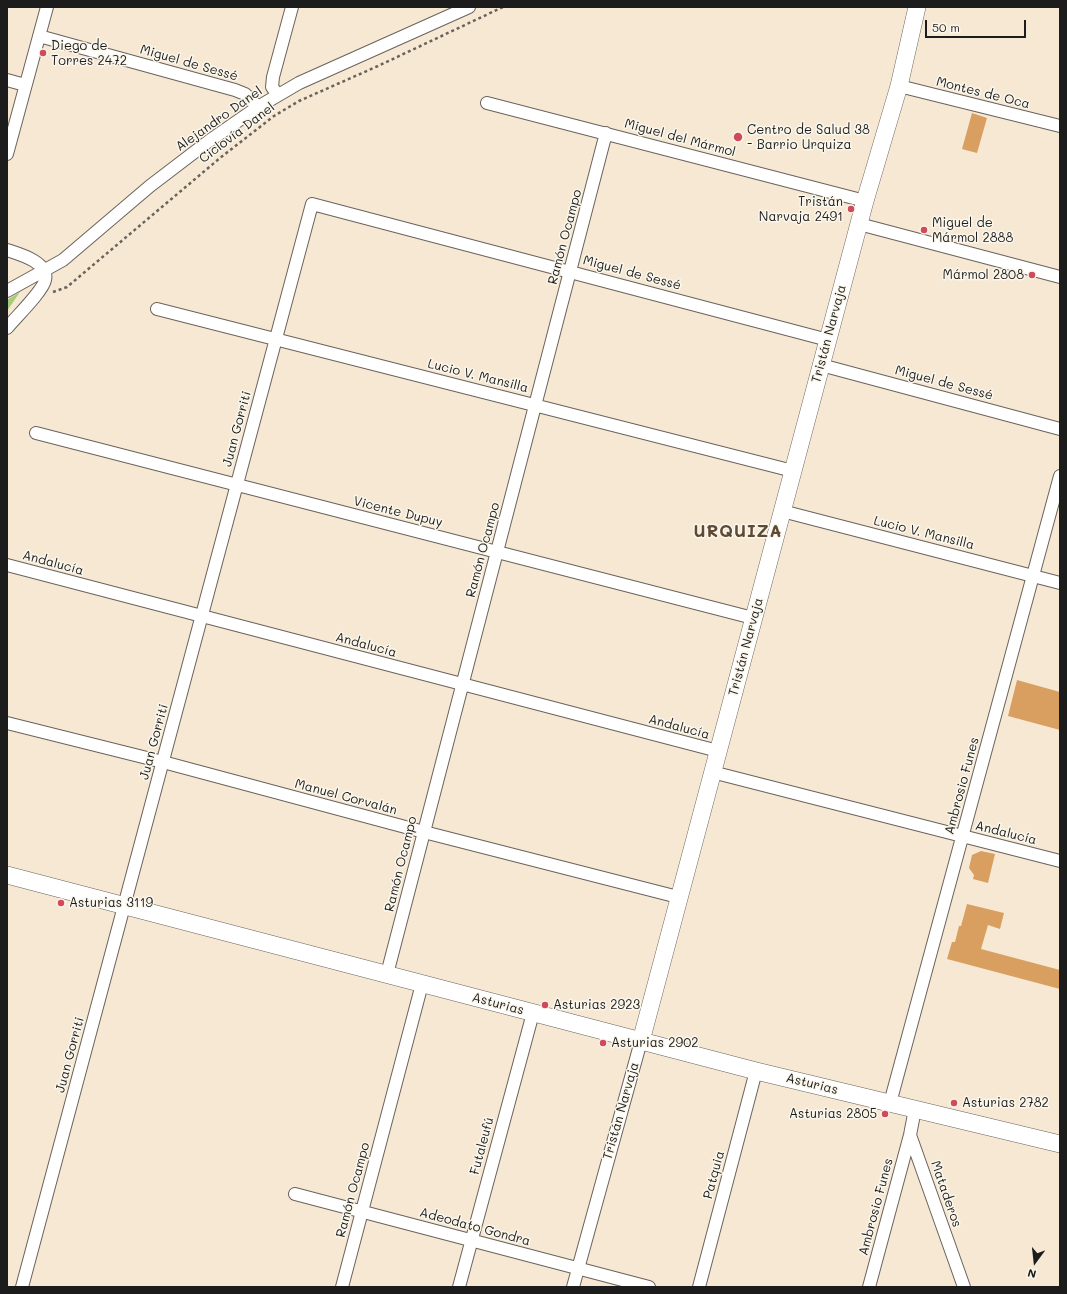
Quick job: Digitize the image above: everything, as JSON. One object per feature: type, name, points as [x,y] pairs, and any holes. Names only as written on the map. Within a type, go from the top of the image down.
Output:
[{"type":"street","points":[[7,154],[47,7]]},
{"type":"street","points":[[278,95],[272,87],[272,77],[292,7]]},
{"type":"street","name":"Alejandro Danel","points":[[7,291],[44,271],[73,252],[150,186],[203,145],[258,107],[299,83],[469,7]]},
{"type":"street","name":"Tristán Narvaja","points":[[572,1287],[641,1041],[678,897],[865,201],[899,86],[917,7]]},
{"type":"street","name":"Miguel de Sessé","points":[[39,36],[235,90],[245,94],[258,107]]},
{"type":"street","points":[[7,80],[25,85]]},
{"type":"street","name":"Montes de Oca","points":[[899,86],[1060,126]]},
{"type":"street","name":"Miguel del Mármol","points":[[487,103],[865,201]]},
{"type":"street","name":"Ramón Ocampo","points":[[387,974],[606,134]]},
{"type":"street","name":"Miguel de Sessé","points":[[312,204],[828,340]]},
{"type":"street","name":"Juan Gorriti","points":[[22,1287],[312,204]]},
{"type":"street","points":[[859,224],[1060,276]]},
{"type":"street","points":[[7,250],[36,261],[44,271],[46,278],[36,294],[7,328]]},
{"type":"street","name":"Lucio V. Mansilla","points":[[157,308],[793,471]]},
{"type":"street","name":"Miguel de Sessé","points":[[821,365],[1060,429]]},
{"type":"street","name":"Vicente Dupuy","points":[[36,433],[753,618]]},
{"type":"street","name":"Ambrosio Funes","points":[[890,1103],[1060,476]]},
{"type":"street","name":"Lucio V. Mansilla","points":[[782,511],[1060,583]]},
{"type":"street","name":"Andalucía","points":[[7,565],[718,751]]},
{"type":"street","name":"Manuel Corvalán","points":[[7,723],[163,762],[424,832],[678,897]]},
{"type":"street","name":"Andalucía","points":[[712,772],[1060,861]]},
{"type":"street","name":"Asturias","points":[[7,875],[756,1071],[1060,1144]]},
{"type":"street","name":"Ramón Ocampo","points":[[342,1287],[422,984]]},
{"type":"street","name":"Futaleufú","points":[[459,1287],[533,1013]]},
{"type":"street","name":"Patquia","points":[[699,1287],[756,1071]]},
{"type":"street","points":[[910,1135],[915,1109]]},
{"type":"street","name":"Ambrosio Funes","points":[[868,1287],[910,1135]]},
{"type":"street","name":"Mataderos","points":[[910,1135],[964,1287]]},
{"type":"street","name":"Adeodato Gondra","points":[[295,1194],[649,1287]]},
{"type":"path","name":"Ciclovía Danel","points":[[36,294],[56,291],[67,287],[220,158],[274,116],[287,108],[299,101],[378,66],[503,7]]},
{"type":"green space","points":[[20,292],[7,311],[7,300]]},
{"type":"building","points":[[972,113],[987,118],[977,153],[962,149]]},
{"type":"building","points":[[1017,680],[1060,692],[1060,730],[1008,716]]},
{"type":"building","points":[[981,851],[995,854],[988,883],[973,879],[974,875],[969,868],[972,855]]},
{"type":"building","points":[[967,904],[1004,913],[1000,929],[988,925],[981,949],[1060,970],[1060,989],[947,959],[952,942],[955,942],[959,926],[961,926]]},
{"type":"place","name":"Diego de Torres 2472","points":[[43,53]]},
{"type":"place","name":"Centro de Salud 38 - Barrio Urquiza","points":[[738,137]]},
{"type":"place","name":"Tristán Narvaja 2491","points":[[851,209]]},
{"type":"place","name":"Miguel de Mármol 2888","points":[[924,230]]},
{"type":"place","name":"Mármol 2808","points":[[1032,275]]},
{"type":"place","name":"Asturias 3119","points":[[61,903]]},
{"type":"place","name":"Asturias 2923","points":[[545,1005]]},
{"type":"place","name":"Asturias 2902","points":[[603,1043]]},
{"type":"place","name":"Asturias 2782","points":[[954,1103]]},
{"type":"place","name":"Asturias 2805","points":[[885,1114]]},
{"type":"district","name":"URQUIZA","points":[[738,532]]}]
